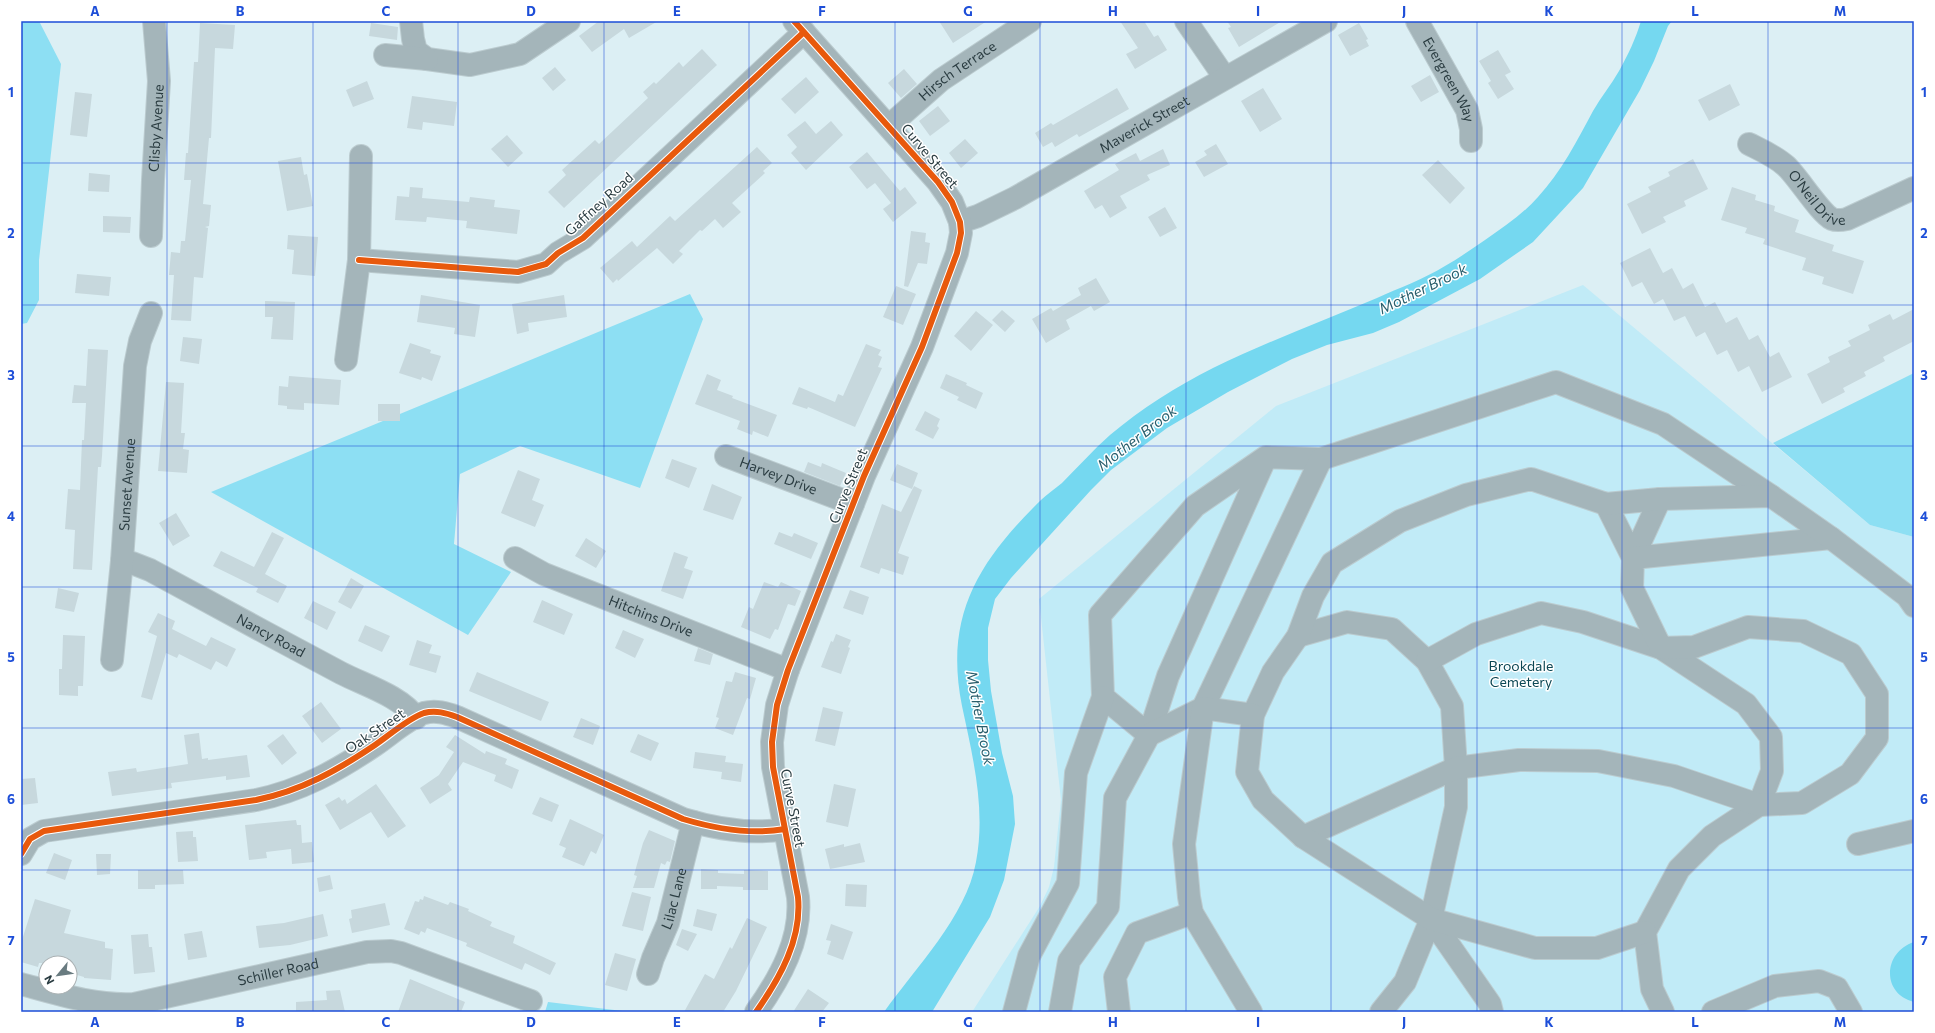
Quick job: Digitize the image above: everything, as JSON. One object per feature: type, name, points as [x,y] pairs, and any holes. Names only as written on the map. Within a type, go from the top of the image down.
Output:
[{"type":"street","name":"Clisby Avenue","points":[[151,236],[159,81],[154,21]]},
{"type":"street","points":[[411,21],[416,51],[427,59]]},
{"type":"street","points":[[385,55],[470,65],[520,54],[569,21]]},
{"type":"street","name":"Hirsch Terrace","points":[[889,126],[946,76],[1030,21]]},
{"type":"street","points":[[1186,21],[1225,78]]},
{"type":"street","name":"Maverick Street","points":[[960,222],[986,213],[1015,198],[1326,21]]},
{"type":"street","name":"Evergreen Way","points":[[1417,21],[1467,110],[1471,129],[1471,141]]},
{"type":"street","name":"Curve Street","points":[[756,1012],[784,965],[795,938],[799,921],[798,897],[773,767],[772,742],[777,705],[788,670],[853,504],[922,347],[957,253],[961,233],[960,222],[952,202],[938,182],[799,26]]},
{"type":"street","name":"Gaffney Road","points":[[359,260],[518,272],[546,264],[558,253],[582,238],[799,26]]},
{"type":"street","name":"O'Neil Drive","points":[[1749,144],[1784,164],[1795,174],[1824,213],[1832,219],[1839,221],[1847,219],[1914,188]]},
{"type":"street","points":[[346,360],[359,260],[361,156]]},
{"type":"street","name":"Sunset Avenue","points":[[112,660],[122,561],[136,366],[140,341],[151,312]]},
{"type":"street","points":[[1014,1012],[1029,956],[1068,883],[1076,773],[1103,697],[1100,615],[1195,506],[1266,457],[1321,459],[1556,382],[1663,424],[1831,538],[1907,596],[1914,606]]},
{"type":"street","name":"Harvey Drive","points":[[726,456],[853,504]]},
{"type":"street","points":[[1060,1012],[1069,961],[1108,907],[1115,798],[1149,735],[1168,676],[1266,457]]},
{"type":"street","points":[[1251,1012],[1192,913],[1184,844],[1203,708],[1321,459]]},
{"type":"street","points":[[1645,932],[1597,948],[1535,948],[1431,919],[1303,837],[1263,800],[1247,772],[1253,715],[1273,672],[1298,636],[1313,596],[1332,563],[1400,521],[1466,495],[1531,479],[1606,504],[1660,499],[1771,496]]},
{"type":"street","points":[[1660,499],[1633,558],[1632,588],[1661,648]]},
{"type":"street","points":[[1606,504],[1633,558]]},
{"type":"street","points":[[1633,558],[1831,538]]},
{"type":"street","name":"Hitchins Drive","points":[[515,558],[544,574],[788,670]]},
{"type":"street","name":"Nancy Road","points":[[122,561],[132,562],[150,570],[342,673],[399,701],[409,709],[416,718]]},
{"type":"street","points":[[1427,661],[1476,634],[1541,613],[1583,622],[1661,648],[1746,704],[1771,737],[1772,771],[1759,805],[1712,836],[1679,869],[1645,932],[1652,989],[1663,1012]]},
{"type":"street","points":[[1298,636],[1347,622],[1392,629],[1427,661],[1452,706],[1456,768],[1456,807],[1431,919],[1405,982],[1382,1012]]},
{"type":"street","points":[[1303,837],[1456,768],[1519,760],[1598,761],[1674,776],[1759,805],[1802,803],[1850,774],[1877,738],[1877,694],[1851,654],[1804,631],[1748,627],[1694,647],[1661,648]]},
{"type":"street","points":[[1103,697],[1149,735]]},
{"type":"street","points":[[1149,735],[1203,708],[1253,715]]},
{"type":"street","name":"Oak Street","points":[[21,854],[30,839],[44,830],[256,800],[290,792],[338,769],[416,718],[430,712],[438,712],[457,717],[673,815],[693,822],[720,828],[754,832],[785,829]]},
{"type":"street","name":"Lilac Lane","points":[[648,974],[668,923],[693,822]]},
{"type":"street","points":[[1858,844],[1914,831]]},
{"type":"street","points":[[1119,1012],[1115,977],[1137,933],[1192,913]]},
{"type":"street","points":[[1431,919],[1490,1004],[1492,1012]]},
{"type":"street","name":"Schiller Road","points":[[21,984],[86,1001],[111,1004],[134,1004],[367,952],[391,951],[412,956],[531,1001]]},
{"type":"street","points":[[1713,1012],[1775,986],[1819,981],[1838,988],[1851,1012]]},
{"type":"green space","name":"Brookdale Cemetery","points":[[1583,285],[1870,525],[1914,537],[1914,1012],[972,1012],[1040,906],[1049,887],[1054,867],[1061,800],[1039,599],[1276,406]]},
{"type":"shaded area","points":[[21,21],[39,21],[61,64],[39,260],[39,300],[27,323],[21,324]]},
{"type":"shaded area","points":[[690,294],[703,319],[640,488],[520,446],[460,474],[454,544],[511,572],[468,635],[211,492]]},
{"type":"shaded area","points":[[1914,373],[1914,537],[1870,525],[1773,443]]},
{"type":"shaded area","points":[[548,1002],[631,1012],[545,1012]]},
{"type":"water","name":"Mother Brook","points":[[1641,21],[1672,21],[1668,26],[1654,61],[1640,90],[1583,188],[1533,242],[1480,279],[1399,322],[1373,333],[1327,345],[1292,359],[1228,392],[1167,428],[1111,470],[1011,578],[995,599],[988,628],[988,660],[991,691],[1002,753],[1013,796],[1015,824],[1004,880],[990,917],[932,1012],[884,1012],[925,959],[951,922],[962,902],[976,862],[980,823],[979,803],[974,764],[962,706],[958,674],[958,645],[962,618],[971,592],[984,569],[1000,546],[1041,500],[1062,483],[1110,435],[1160,398],[1233,358],[1429,275],[1450,263],[1520,215],[1546,187],[1568,156],[1593,111],[1629,53]]},
{"type":"water","points":[[1914,942],[1914,1002],[1903,998],[1896,991],[1891,982],[1890,973],[1896,954],[1904,947]]},
{"type":"building","points":[[599,21],[658,21],[629,38],[624,29],[592,52],[579,36]]},
{"type":"building","points":[[939,21],[987,21],[953,43]]},
{"type":"building","points":[[1120,21],[1144,21],[1154,37],[1158,35],[1167,50],[1135,69],[1126,54],[1138,48]]},
{"type":"building","points":[[1227,21],[1282,21],[1239,47],[1228,28],[1231,27]]},
{"type":"building","points":[[200,23],[235,25],[233,49],[215,48],[211,138],[209,138],[203,204],[211,205],[209,226],[205,227],[208,228],[203,278],[194,277],[191,321],[171,320],[174,275],[169,275],[171,252],[180,253],[181,241],[185,241],[191,180],[184,180],[186,153],[188,153],[194,62],[198,62]]},
{"type":"building","points":[[371,23],[398,27],[397,40],[369,36]]},
{"type":"building","points":[[1359,23],[1368,39],[1366,40],[1369,46],[1350,56],[1338,35]]},
{"type":"building","points":[[702,49],[717,65],[564,208],[548,192],[566,175],[562,170],[595,140],[599,144],[648,98],[643,92],[654,82],[656,84],[679,62],[683,67]]},
{"type":"building","points":[[1498,50],[1511,72],[1505,75],[1514,89],[1498,99],[1488,83],[1491,81],[1479,61]]},
{"type":"building","points":[[555,67],[566,80],[553,91],[542,78]]},
{"type":"building","points":[[904,69],[917,84],[901,98],[888,83]]},
{"type":"building","points":[[1430,75],[1439,92],[1421,102],[1411,86]]},
{"type":"building","points":[[806,77],[819,92],[795,114],[781,99]]},
{"type":"building","points":[[367,81],[374,99],[353,107],[346,90]]},
{"type":"building","points":[[1730,84],[1740,105],[1709,121],[1698,100]]},
{"type":"building","points":[[1117,88],[1129,109],[1079,137],[1077,134],[1055,147],[1052,142],[1043,147],[1035,133],[1051,123],[1053,125]]},
{"type":"building","points":[[1263,88],[1282,119],[1260,132],[1241,101]]},
{"type":"building","points":[[75,92],[92,94],[87,137],[70,135]]},
{"type":"building","points":[[412,96],[457,102],[454,126],[423,122],[422,130],[407,128]]},
{"type":"building","points":[[938,106],[950,121],[930,136],[919,121]]},
{"type":"building","points":[[805,121],[816,134],[831,121],[843,135],[806,170],[791,153],[797,147],[787,135]]},
{"type":"building","points":[[507,135],[523,153],[508,167],[491,149]]},
{"type":"building","points":[[965,139],[978,153],[961,168],[949,153]]},
{"type":"building","points":[[1216,144],[1228,164],[1204,177],[1195,162],[1207,155],[1204,151]]},
{"type":"building","points":[[757,147],[772,163],[763,171],[765,173],[732,203],[741,212],[723,228],[715,219],[702,231],[700,230],[679,251],[683,254],[673,264],[657,248],[618,281],[617,279],[613,283],[600,268],[632,241],[637,247],[670,216],[675,221]]},
{"type":"building","points":[[1163,149],[1170,165],[1147,175],[1150,180],[1120,196],[1127,208],[1110,218],[1102,205],[1095,209],[1084,191],[1119,170],[1115,164],[1136,153],[1140,161]]},
{"type":"building","points":[[867,152],[900,191],[905,187],[917,203],[893,222],[883,209],[891,203],[875,183],[867,189],[849,167]]},
{"type":"building","points":[[301,157],[304,175],[307,174],[313,206],[287,211],[278,161]]},
{"type":"building","points":[[1693,159],[1708,189],[1684,201],[1686,206],[1663,217],[1666,222],[1642,234],[1627,204],[1651,192],[1648,187],[1670,176],[1668,172]]},
{"type":"building","points":[[1438,160],[1465,188],[1450,204],[1422,175]]},
{"type":"building","points":[[89,173],[110,175],[109,192],[88,191]]},
{"type":"building","points":[[410,187],[423,188],[422,198],[469,202],[470,197],[495,200],[494,207],[520,210],[517,234],[466,228],[467,221],[427,217],[426,222],[395,220],[397,196],[409,197]]},
{"type":"building","points":[[1732,187],[1756,195],[1755,200],[1775,206],[1774,211],[1799,220],[1795,232],[1834,245],[1832,251],[1864,261],[1853,294],[1822,284],[1824,277],[1802,270],[1806,258],[1763,244],[1765,239],[1745,233],[1747,228],[1721,220]]},
{"type":"building","points":[[1165,207],[1177,228],[1160,237],[1148,217]]},
{"type":"building","points":[[103,216],[131,217],[130,233],[103,232]]},
{"type":"building","points":[[911,231],[926,233],[925,242],[930,243],[927,264],[918,263],[908,287],[904,286]]},
{"type":"building","points":[[288,235],[318,237],[315,276],[292,274],[294,250],[287,249]]},
{"type":"building","points":[[1650,248],[1663,273],[1672,268],[1683,289],[1693,283],[1705,307],[1715,302],[1726,323],[1737,317],[1749,340],[1758,335],[1770,357],[1779,352],[1792,377],[1762,392],[1749,366],[1738,372],[1727,350],[1717,355],[1705,332],[1696,337],[1685,316],[1674,321],[1663,299],[1654,304],[1642,282],[1632,287],[1620,263]]},
{"type":"building","points":[[77,274],[111,277],[109,296],[75,293]]},
{"type":"building","points":[[1096,278],[1110,302],[1094,311],[1091,306],[1066,320],[1070,329],[1046,343],[1032,319],[1051,308],[1053,311],[1081,295],[1078,288]]},
{"type":"building","points":[[896,286],[916,294],[903,325],[883,317]]},
{"type":"building","points":[[421,295],[480,305],[475,337],[454,334],[455,328],[417,322]]},
{"type":"building","points":[[564,295],[567,317],[528,323],[529,331],[517,334],[512,304]]},
{"type":"building","points":[[265,301],[295,302],[293,340],[271,339],[273,317],[265,317]]},
{"type":"building","points":[[1914,309],[1914,341],[1883,357],[1885,361],[1864,372],[1866,376],[1843,388],[1845,392],[1822,404],[1807,374],[1830,362],[1828,357],[1851,346],[1848,341],[1870,330],[1868,325],[1890,314],[1893,320]]},
{"type":"building","points":[[1002,310],[1015,321],[1005,332],[992,320]]},
{"type":"building","points":[[976,311],[993,325],[971,351],[954,336]]},
{"type":"building","points":[[183,337],[202,339],[199,364],[180,361]]},
{"type":"building","points":[[410,343],[431,350],[430,353],[441,356],[432,381],[422,377],[421,380],[399,373]]},
{"type":"building","points":[[866,344],[881,350],[878,355],[882,357],[878,367],[882,368],[855,427],[808,407],[807,409],[792,404],[799,387],[835,402],[838,394],[843,396]]},
{"type":"building","points":[[88,349],[108,350],[102,456],[101,467],[98,467],[92,570],[73,569],[75,530],[65,529],[68,489],[80,490],[82,440],[84,440],[86,403],[72,403],[74,385],[86,386]]},
{"type":"building","points":[[707,374],[721,380],[717,390],[733,396],[732,398],[777,415],[768,437],[753,431],[752,435],[737,429],[740,421],[695,404]]},
{"type":"building","points":[[946,374],[967,383],[966,385],[983,393],[976,409],[957,400],[959,397],[940,388]]},
{"type":"building","points":[[289,376],[341,380],[339,405],[304,403],[304,410],[287,409],[287,406],[278,405],[279,386],[288,387]]},
{"type":"building","points":[[166,382],[184,383],[181,433],[185,433],[183,449],[189,450],[187,473],[158,471]]},
{"type":"building","points":[[378,404],[400,404],[400,421],[378,421]]},
{"type":"building","points":[[925,411],[940,419],[937,426],[939,428],[933,439],[915,430]]},
{"type":"building","points":[[672,459],[697,468],[689,488],[665,478]]},
{"type":"building","points":[[808,462],[821,467],[822,463],[846,473],[840,486],[804,472]]},
{"type":"building","points":[[897,464],[918,473],[912,489],[890,480]]},
{"type":"building","points":[[518,470],[540,479],[532,500],[544,505],[535,527],[501,513]]},
{"type":"building","points":[[712,484],[742,497],[733,520],[703,510]]},
{"type":"building","points":[[914,486],[922,490],[898,553],[909,557],[903,575],[881,568],[879,574],[860,567],[882,504],[901,512]]},
{"type":"building","points":[[176,513],[190,536],[173,546],[159,523]]},
{"type":"building","points":[[272,532],[284,538],[265,574],[287,586],[278,603],[256,592],[258,588],[213,566],[221,551],[254,567]]},
{"type":"building","points":[[779,532],[792,537],[794,533],[818,543],[811,559],[774,544]]},
{"type":"building","points":[[586,538],[606,551],[596,568],[575,556]]},
{"type":"building","points":[[674,552],[688,557],[684,568],[693,571],[683,599],[661,591]]},
{"type":"building","points":[[351,578],[364,586],[351,609],[338,602]]},
{"type":"building","points":[[764,582],[778,587],[781,582],[801,591],[795,606],[788,604],[778,630],[775,629],[770,639],[741,627],[749,607],[753,609]]},
{"type":"building","points":[[58,588],[79,593],[74,612],[55,608]]},
{"type":"building","points":[[850,590],[869,597],[863,615],[843,608]]},
{"type":"building","points":[[542,600],[573,614],[564,635],[533,622]]},
{"type":"building","points":[[313,601],[336,612],[327,630],[304,618]]},
{"type":"building","points":[[158,613],[175,621],[172,629],[206,646],[211,637],[236,649],[227,667],[216,661],[211,670],[179,654],[177,658],[166,653],[152,700],[141,697],[157,636],[148,632]]},
{"type":"building","points":[[365,625],[390,636],[382,652],[358,641]]},
{"type":"building","points":[[623,630],[644,639],[635,658],[615,648]]},
{"type":"building","points":[[836,634],[851,640],[848,647],[850,648],[841,674],[821,667],[831,641],[833,642]]},
{"type":"building","points":[[63,635],[85,636],[83,686],[78,686],[78,696],[59,695],[59,669],[62,669]]},
{"type":"building","points":[[417,640],[432,645],[429,653],[441,656],[436,673],[409,665]]},
{"type":"building","points":[[698,648],[713,654],[710,665],[694,661]]},
{"type":"building","points":[[477,672],[549,702],[541,721],[469,691]]},
{"type":"building","points":[[735,672],[756,678],[750,699],[747,698],[733,735],[715,728],[719,718],[716,717],[726,681],[732,682]]},
{"type":"building","points":[[321,702],[341,729],[322,743],[302,716]]},
{"type":"building","points":[[823,707],[843,712],[835,746],[815,741]]},
{"type":"building","points":[[581,718],[600,726],[593,745],[573,737]]},
{"type":"building","points":[[199,733],[202,759],[208,758],[208,760],[247,755],[250,777],[226,780],[226,776],[171,783],[172,788],[112,796],[108,772],[136,768],[137,772],[188,764],[184,735]]},
{"type":"building","points":[[283,734],[297,753],[282,765],[267,746]]},
{"type":"building","points":[[638,734],[659,743],[651,761],[630,752]]},
{"type":"building","points":[[455,735],[485,754],[486,751],[507,759],[505,764],[519,770],[512,789],[494,781],[496,775],[463,762],[448,784],[452,790],[430,804],[420,788],[439,775],[454,752],[446,747]]},
{"type":"building","points":[[695,752],[726,756],[725,762],[743,764],[741,782],[721,779],[722,772],[693,768]]},
{"type":"building","points":[[35,778],[38,803],[21,805],[21,779]]},
{"type":"building","points":[[376,784],[406,826],[388,838],[371,812],[340,830],[325,805],[339,797],[342,801],[345,799],[347,804]]},
{"type":"building","points":[[834,784],[856,789],[848,827],[826,822]]},
{"type":"building","points":[[540,797],[559,805],[552,822],[532,814]]},
{"type":"building","points":[[570,819],[604,835],[596,854],[591,851],[584,866],[562,857],[566,848],[559,845]]},
{"type":"building","points":[[296,820],[297,825],[301,825],[302,843],[312,842],[314,862],[292,864],[291,849],[266,852],[267,858],[249,860],[245,825]]},
{"type":"building","points":[[649,830],[675,841],[670,862],[667,861],[665,865],[661,863],[654,888],[633,888],[637,876],[634,875],[643,843]]},
{"type":"building","points":[[193,831],[193,837],[196,837],[198,861],[178,862],[176,832]]},
{"type":"building","points":[[860,843],[865,862],[830,869],[825,849],[844,844],[844,847]]},
{"type":"building","points":[[54,853],[72,860],[65,880],[46,873]]},
{"type":"building","points":[[96,854],[111,854],[110,874],[97,875]]},
{"type":"building","points":[[701,869],[718,870],[718,873],[744,874],[744,870],[768,871],[768,890],[743,890],[743,887],[717,886],[717,889],[701,889]]},
{"type":"building","points":[[138,870],[183,870],[184,884],[155,885],[155,889],[138,889]]},
{"type":"building","points":[[330,875],[333,889],[319,892],[317,878]]},
{"type":"building","points":[[846,884],[867,885],[866,907],[845,906]]},
{"type":"building","points":[[632,892],[651,897],[643,931],[622,926]]},
{"type":"building","points":[[424,896],[448,905],[450,902],[469,909],[468,911],[492,922],[490,926],[515,936],[513,943],[556,963],[550,975],[525,963],[522,970],[466,946],[467,943],[427,928],[425,933],[421,931],[419,935],[404,929],[415,901],[419,902],[420,899],[423,900]]},
{"type":"building","points":[[35,899],[71,910],[64,933],[105,942],[105,948],[113,949],[111,980],[84,978],[78,975],[78,955],[38,955],[38,967],[21,962],[21,943]]},
{"type":"building","points":[[385,903],[390,925],[352,933],[349,919],[352,918],[351,910]]},
{"type":"building","points":[[697,909],[717,914],[712,931],[693,926]]},
{"type":"building","points":[[323,914],[328,936],[290,945],[259,948],[256,926],[284,923]]},
{"type":"building","points":[[747,918],[767,927],[736,991],[723,1012],[684,1012],[705,974],[714,979],[730,947],[732,949]]},
{"type":"building","points":[[831,924],[853,932],[843,960],[827,954],[831,941],[826,940]]},
{"type":"building","points":[[682,929],[697,934],[688,951],[676,945]]},
{"type":"building","points":[[202,931],[207,957],[188,960],[184,934]]},
{"type":"building","points":[[148,934],[149,947],[152,947],[155,972],[134,974],[131,935]]},
{"type":"building","points":[[615,953],[636,959],[627,991],[605,985]]},
{"type":"building","points":[[410,979],[465,1002],[461,1012],[398,1012]]},
{"type":"building","points":[[808,989],[829,1003],[822,1012],[793,1012]]},
{"type":"building","points":[[340,990],[345,1012],[296,1012],[296,1002],[327,1000],[326,991]]},
{"type":"cycle path","points":[[756,1012],[773,986],[788,958],[793,943],[798,913],[798,897],[773,767],[772,742],[777,705],[788,670],[864,476],[922,347],[957,253],[961,233],[960,222],[952,202],[938,182],[794,21]]},
{"type":"cycle path","points":[[359,260],[518,272],[546,264],[558,253],[583,238],[804,32]]},
{"type":"cycle path","points":[[21,854],[30,839],[44,831],[256,800],[288,791],[304,785],[347,763],[411,719],[424,713],[433,712],[445,713],[457,717],[683,819],[708,826],[734,830],[772,831],[785,829]]}]
